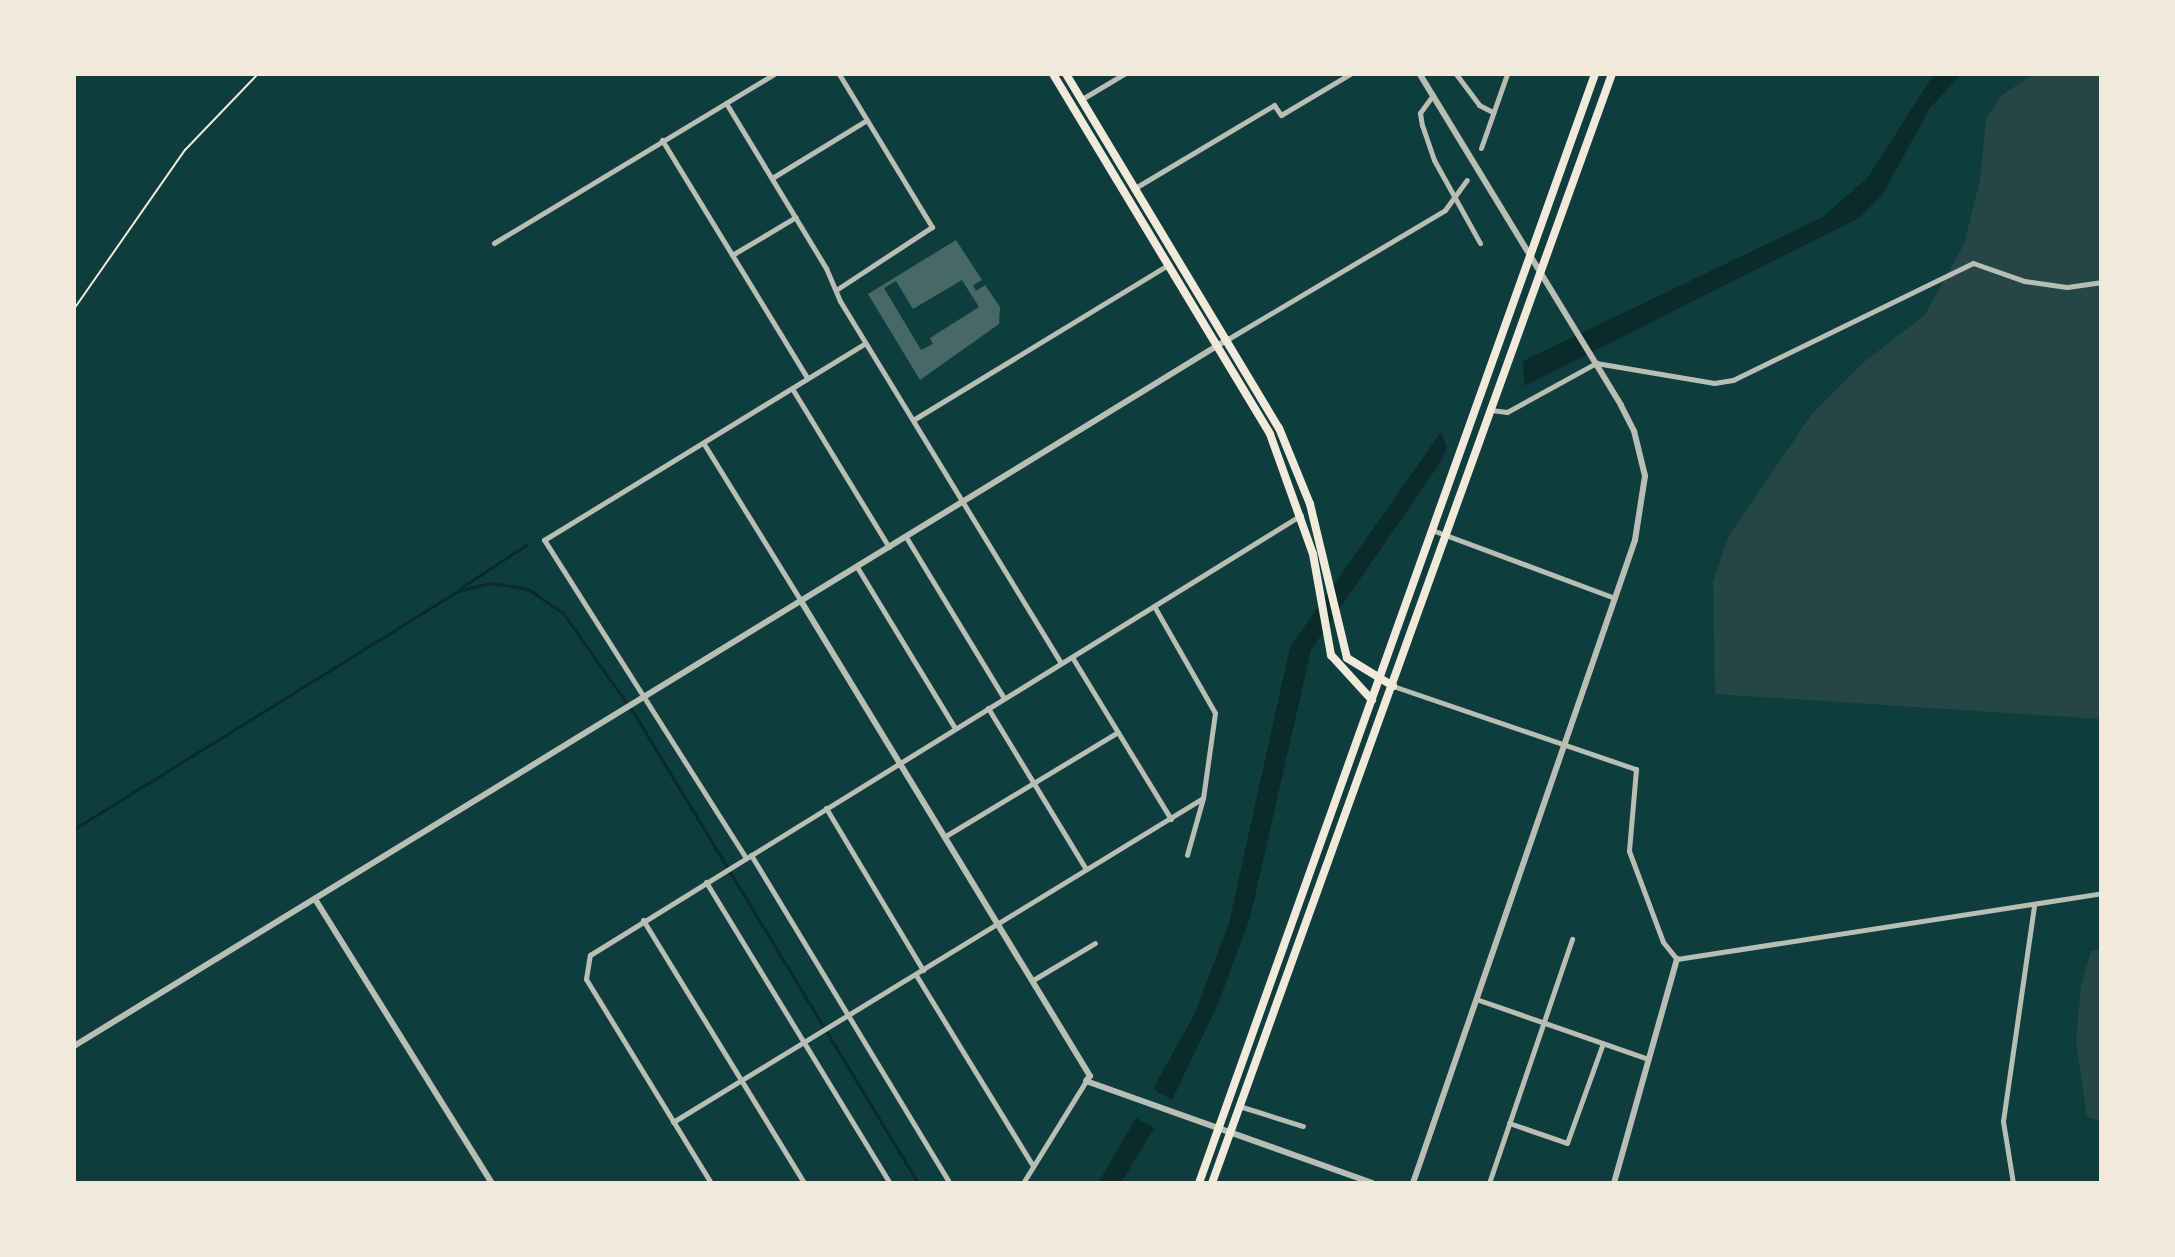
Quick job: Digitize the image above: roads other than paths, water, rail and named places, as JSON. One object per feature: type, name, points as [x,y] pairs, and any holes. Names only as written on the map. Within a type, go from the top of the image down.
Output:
[{"type":"highway","points":[[1053,74],[1270,434],[1301,514],[1319,585],[1328,640],[1339,671],[1372,700]]},
{"type":"highway","points":[[1066,74],[1228,339],[1294,464],[1328,575],[1339,635],[1347,658],[1378,682],[1393,686]]},
{"type":"highway","points":[[1199,1183],[1595,74]]},
{"type":"highway","points":[[1212,1183],[1612,74]]},
{"type":"highway","points":[[1372,700],[1393,686]]},
{"type":"street","points":[[494,243],[774,74]]},
{"type":"street","points":[[836,290],[932,227],[839,74]]},
{"type":"street","points":[[1082,99],[1124,74]]},
{"type":"street","points":[[1135,188],[1274,105],[1281,115],[1350,74]]},
{"type":"street","points":[[1413,1183],[1615,598],[1643,508],[1645,476],[1634,431],[1596,363],[1420,74]]},
{"type":"street","points":[[1456,74],[1479,105],[1493,112]]},
{"type":"street","points":[[1481,148],[1507,74]]},
{"type":"street","points":[[1433,95],[1420,113],[1422,125],[1434,160],[1480,243]]},
{"type":"street","points":[[726,103],[796,217],[865,343],[1061,663]]},
{"type":"street","points":[[772,178],[867,120]]},
{"type":"street","points":[[662,140],[807,378]]},
{"type":"street","points":[[74,1046],[1456,200],[1467,180]]},
{"type":"street","points":[[732,255],[796,217]]},
{"type":"street","points":[[1491,410],[1507,412],[1596,363],[1700,382],[1733,380],[1973,263],[2024,281],[2067,287],[2101,282]]},
{"type":"street","points":[[913,420],[1169,265]]},
{"type":"street","points":[[865,343],[544,540],[647,696],[950,1183]]},
{"type":"street","points":[[793,390],[889,547]]},
{"type":"street","points":[[704,444],[1090,1076],[1023,1183]]},
{"type":"street","points":[[711,1183],[586,979],[590,955],[1301,514]]},
{"type":"street","points":[[1431,529],[1615,598]]},
{"type":"street","points":[[906,537],[1004,698]]},
{"type":"street","points":[[857,567],[955,728]]},
{"type":"street","points":[[1154,606],[1212,702],[1203,798],[1187,855]]},
{"type":"street","points":[[1072,657],[1171,819]]},
{"type":"street","points":[[1393,686],[1636,769],[1629,851],[1663,942],[1677,959]]},
{"type":"street","points":[[988,708],[1086,869]]},
{"type":"street","points":[[944,837],[1118,732]]},
{"type":"street","points":[[673,1122],[1203,798]]},
{"type":"street","points":[[826,808],[923,970]]},
{"type":"street","points":[[706,882],[890,1183]]},
{"type":"street","points":[[1677,959],[2034,906],[2101,893]]},
{"type":"street","points":[[315,899],[492,1183]]},
{"type":"street","points":[[2013,1183],[2003,1121],[2034,906]]},
{"type":"street","points":[[643,920],[804,1183]]},
{"type":"street","points":[[1489,1183],[1572,939]]},
{"type":"street","points":[[1033,980],[1095,943]]},
{"type":"street","points":[[1614,1183],[1677,959]]},
{"type":"street","points":[[916,975],[1033,1166]]},
{"type":"street","points":[[1476,999],[1648,1059]]},
{"type":"street","points":[[1509,1123],[1567,1143],[1603,1043]]},
{"type":"street","points":[[1086,1081],[1228,1135],[1372,1183]]},
{"type":"street","points":[[1239,1106],[1303,1126]]},
{"type":"waterway","points":[[459,589],[526,545]]},
{"type":"waterway","points":[[74,829],[458,591],[490,583],[528,589],[563,613],[635,715],[918,1183]]}]
